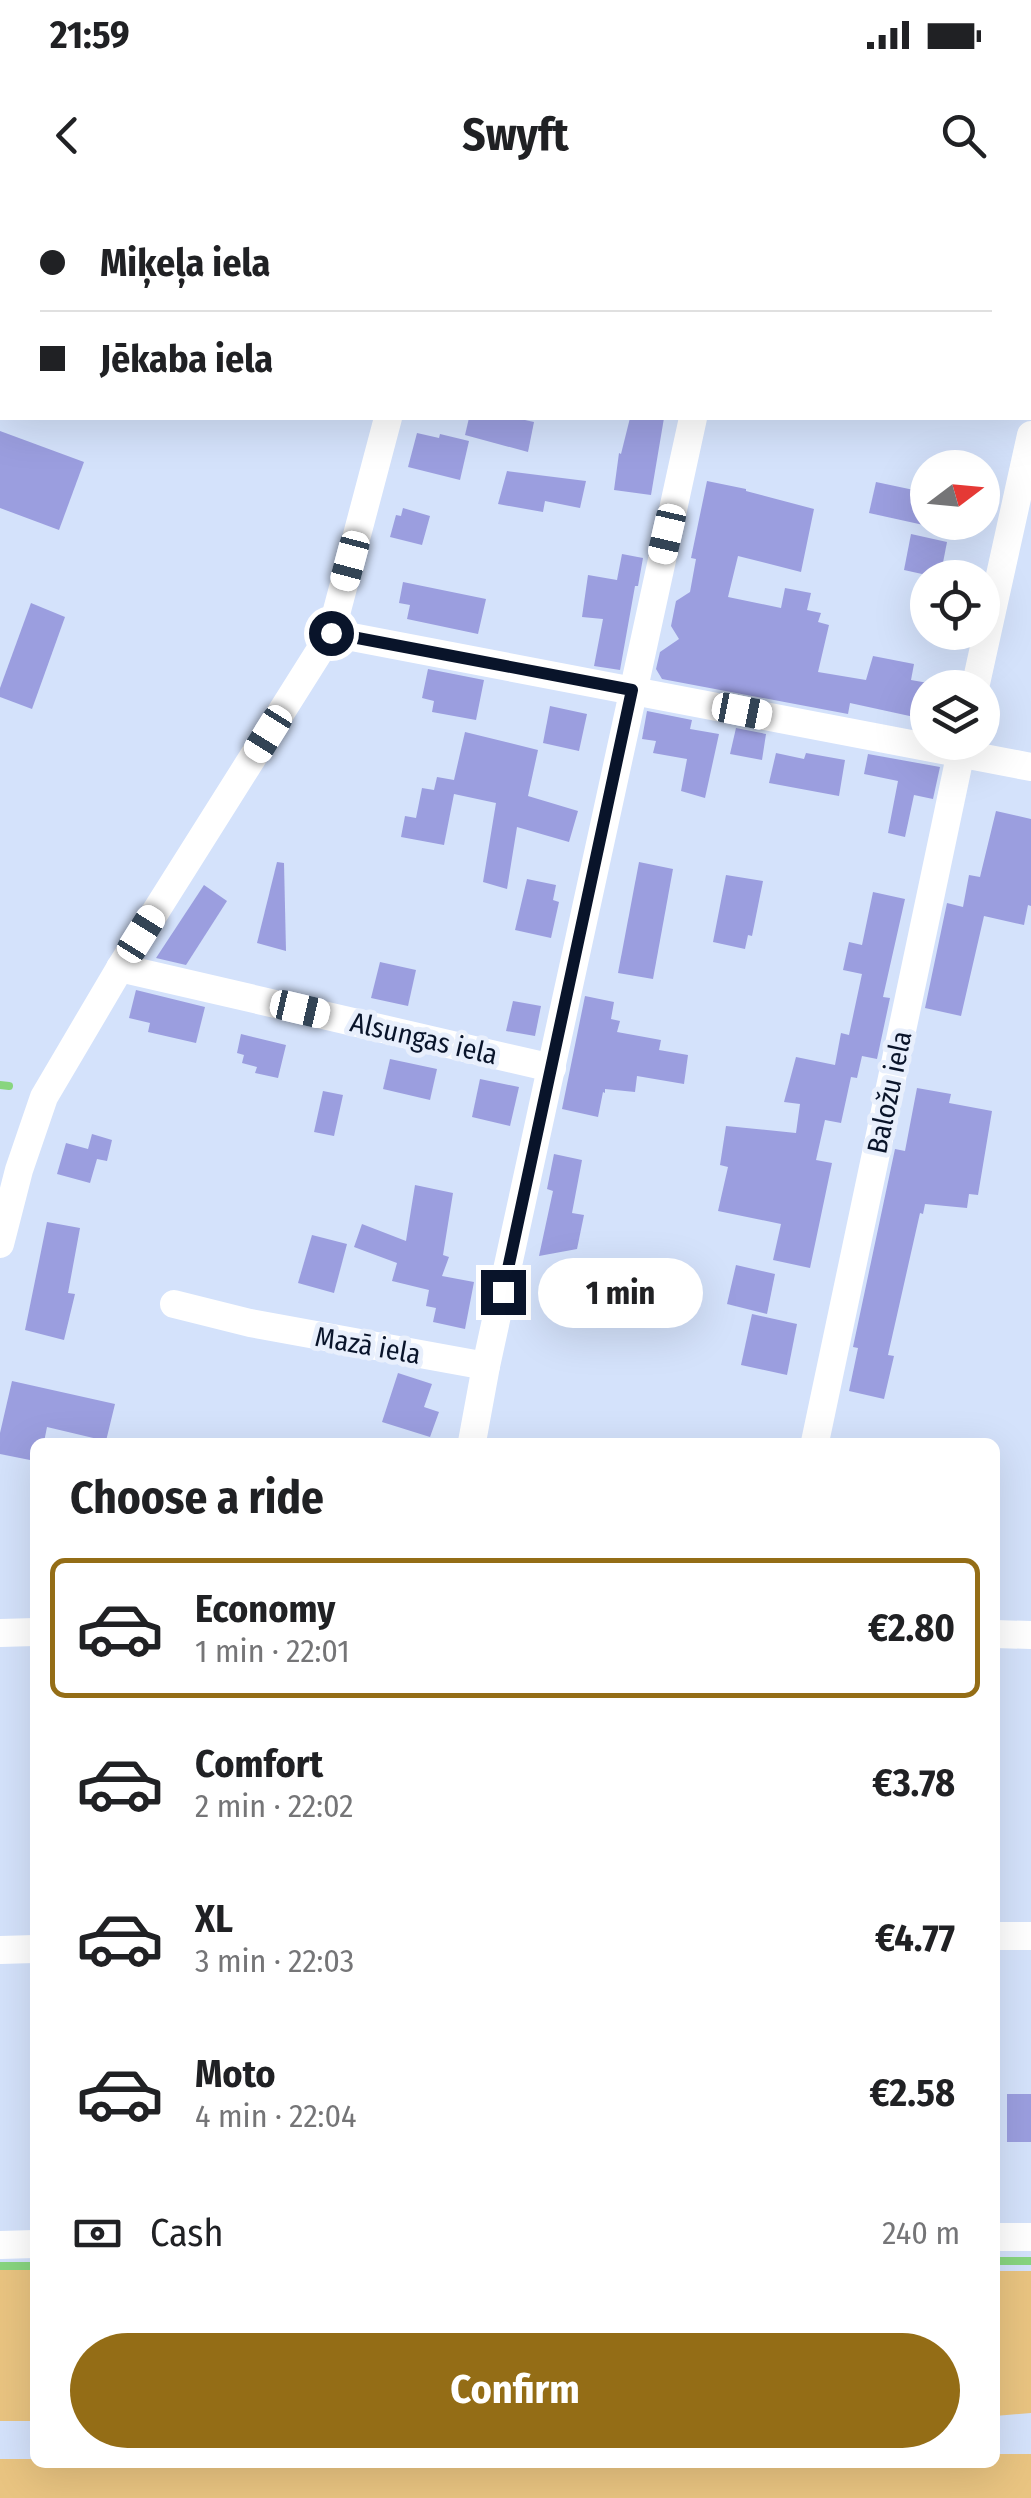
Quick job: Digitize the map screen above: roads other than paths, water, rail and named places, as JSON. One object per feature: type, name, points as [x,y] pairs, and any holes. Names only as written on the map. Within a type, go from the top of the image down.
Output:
[{"type":"street","points":[[0,1244],[44,1096],[331,633],[387,420]]},
{"type":"street","points":[[473,1438],[693,420]]},
{"type":"street","points":[[979,670],[1031,434]]},
{"type":"street","points":[[331,633],[910,739]]},
{"type":"street","points":[[1000,758],[1031,767]]},
{"type":"street","name":"Baložu iela","points":[[816,1438],[959,760]]},
{"type":"street","name":"Alsungas iela","points":[[120,968],[552,1068]]},
{"type":"street","name":"Mazā iela","points":[[174,1304],[250,1323],[486,1366]]},
{"type":"street","points":[[0,1633],[30,1632]]},
{"type":"street","points":[[1000,1634],[1031,1635]]},
{"type":"street","points":[[1000,1936],[1031,1936]]},
{"type":"street","points":[[0,1950],[30,1949]]},
{"type":"street","points":[[1000,2237],[1031,2237]]},
{"type":"street","points":[[0,2245],[30,2244]]},
{"type":"waterway","points":[[0,1085],[9,1086]]},
{"type":"waterway","points":[[1000,2261],[1031,2261]]},
{"type":"waterway","points":[[0,2266],[30,2266]]}]
